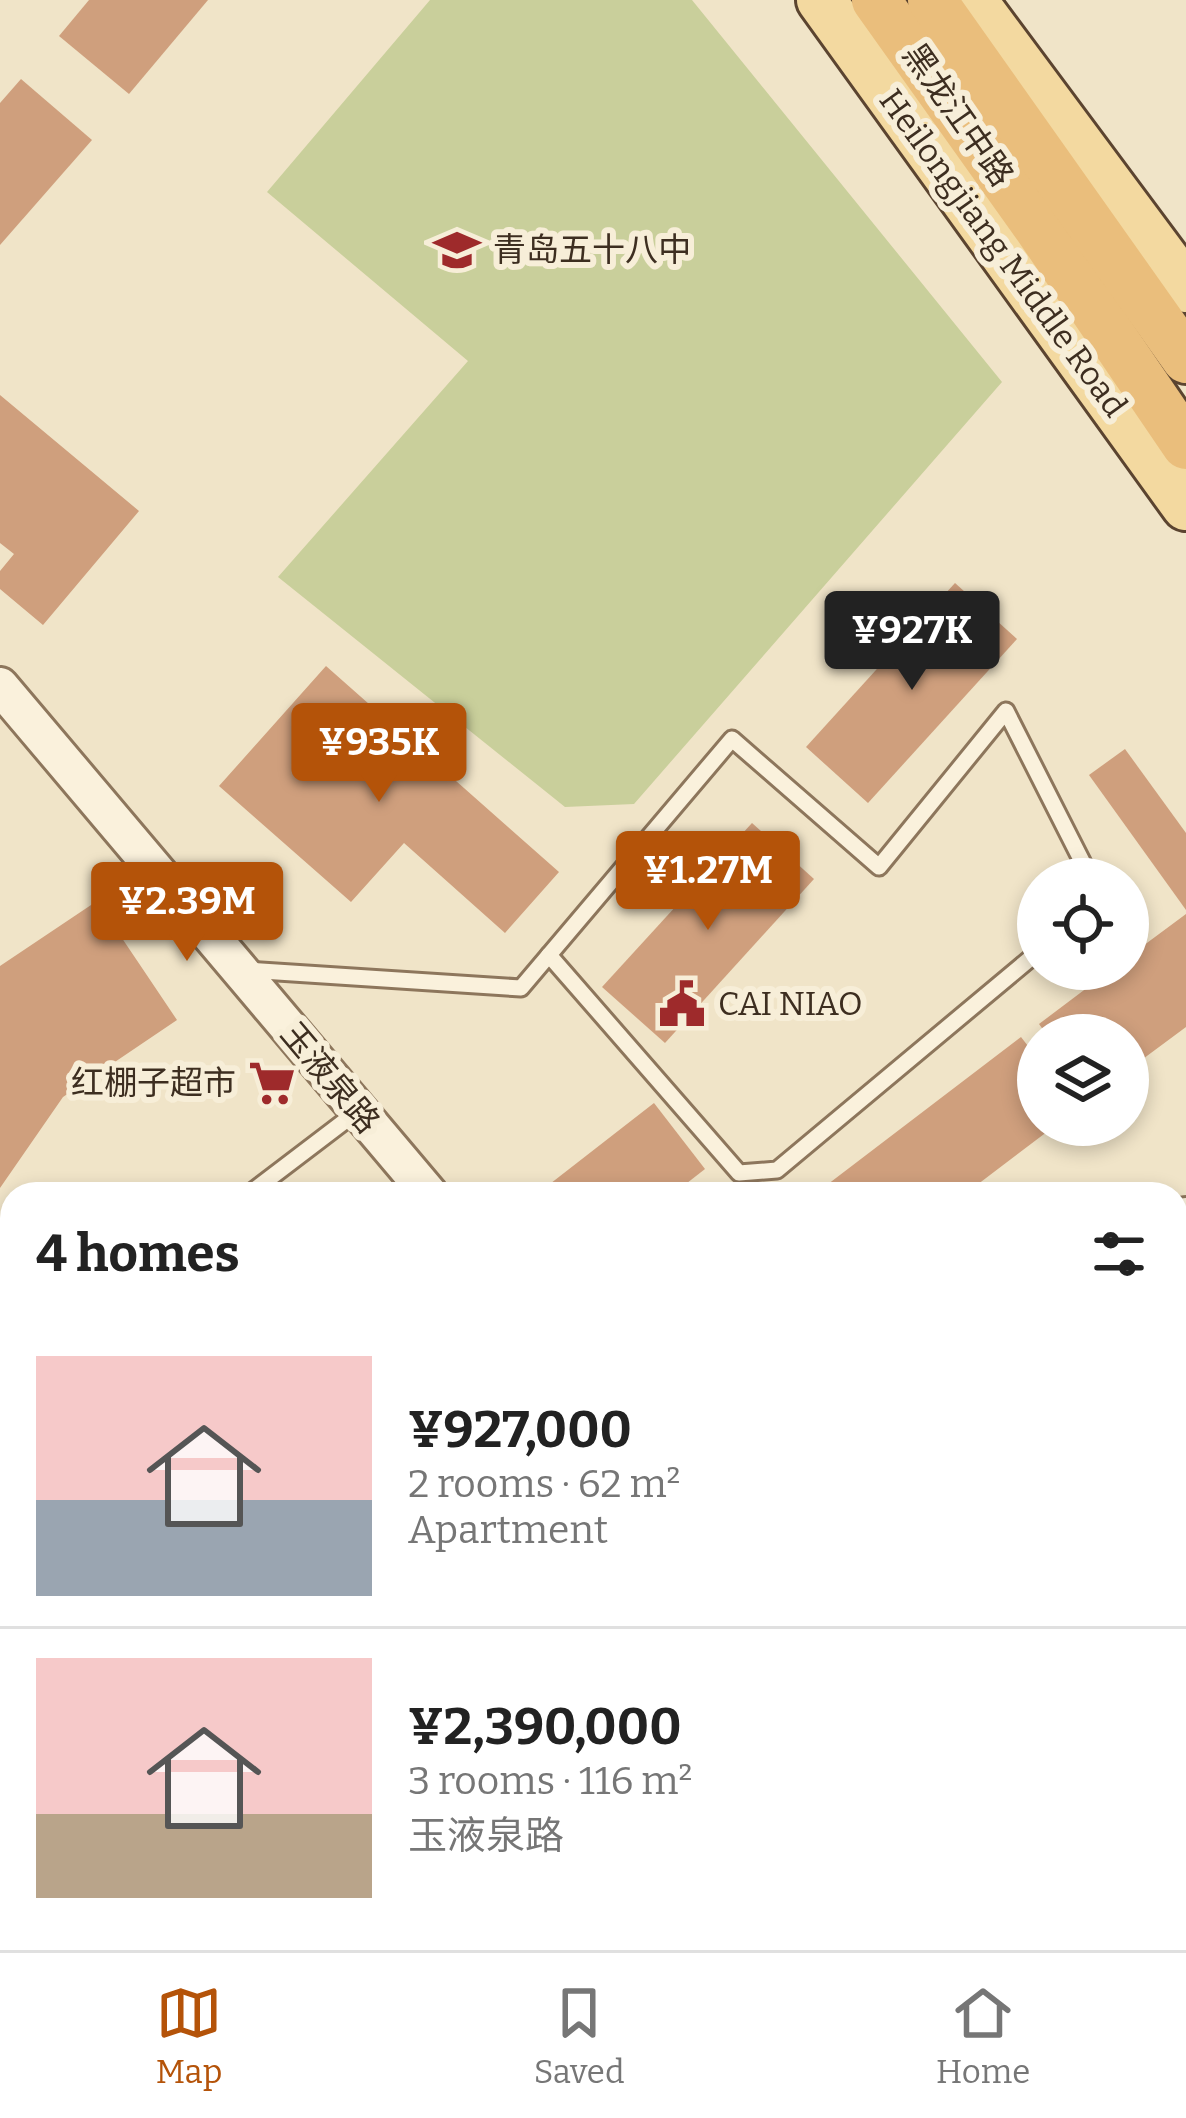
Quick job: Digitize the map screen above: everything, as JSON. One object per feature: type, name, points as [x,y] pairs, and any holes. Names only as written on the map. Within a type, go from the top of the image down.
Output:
[{"type":"highway","name":"黑龙江中路","points":[[876,0],[1057,215]]},
{"type":"highway","name":"黑龙江中路","points":[[932,0],[1057,215]]},
{"type":"highway","points":[[1057,215],[1186,359]]},
{"type":"highway","points":[[1057,215],[1186,445]]},
{"type":"main road","name":"Heilongjiang Middle Road","points":[[820,0],[1186,506]]},
{"type":"main road","points":[[972,0],[1186,288]]},
{"type":"street","name":"玉液泉路","points":[[0,686],[419,1182]]},
{"type":"lane","points":[[238,969],[520,988],[732,739],[879,867],[1006,711],[1080,858]]},
{"type":"lane","points":[[549,955],[740,1173],[777,1170],[1017,970]]},
{"type":"lane","points":[[265,1182],[358,1111]]},
{"type":"green space","points":[[430,0],[692,0],[1002,382],[634,804],[565,807],[278,577],[468,361],[267,192]]},
{"type":"building","points":[[89,0],[208,0],[129,94],[59,36]]},
{"type":"building","points":[[21,79],[92,140],[0,245],[0,103]]},
{"type":"building","points":[[0,395],[139,511],[43,625],[0,589],[0,571],[14,554],[0,543]]},
{"type":"building","points":[[955,583],[1017,639],[868,803],[806,747]]},
{"type":"building","points":[[326,666],[559,872],[505,933],[404,843],[351,902],[219,786]]},
{"type":"building","points":[[1125,749],[1186,833],[1186,910],[1149,858],[1089,775]]},
{"type":"building","points":[[752,823],[814,879],[665,1043],[602,987]]},
{"type":"building","points":[[97,901],[177,1020],[63,1097],[4,1182],[0,1182],[0,966]]},
{"type":"building","points":[[1186,914],[1186,1027],[1149,1054],[1149,1014],[1052,1014],[1084,990],[1149,990],[1149,941]]},
{"type":"building","points":[[1017,1040],[1017,1146],[1028,1146],[981,1182],[831,1182]]},
{"type":"building","points":[[654,1103],[705,1169],[688,1182],[552,1182]]},
{"type":"place","name":"青岛五十八中","points":[[457,250]]},
{"type":"place","name":"CAI NIAO","points":[[682,1004]]},
{"type":"place","name":"红棚子超市","points":[[272,1083]]}]
